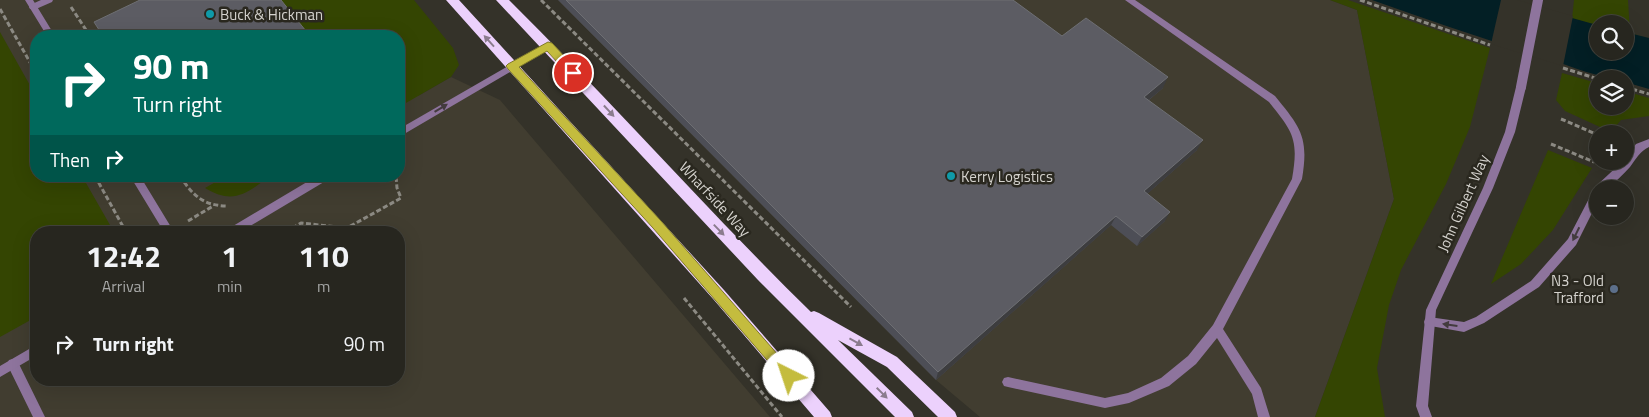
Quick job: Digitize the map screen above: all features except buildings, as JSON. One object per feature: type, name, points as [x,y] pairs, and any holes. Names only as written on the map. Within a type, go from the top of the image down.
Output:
[{"type":"highway","points":[[452,0],[663,232],[824,417]]},
{"type":"highway","name":"Wharfside Way","points":[[502,0],[548,46],[699,209],[906,417]]},
{"type":"highway","points":[[798,309],[892,362],[949,417]]},
{"type":"street","points":[[47,30],[31,4],[49,0]]},
{"type":"street","points":[[1008,382],[1105,403],[1130,398],[1165,382],[1192,360],[1217,329],[1297,179],[1302,158],[1302,142],[1289,120],[1272,99],[1129,0]]},
{"type":"street","name":"John Gilbert Way","points":[[1426,417],[1422,406],[1431,310],[1488,188],[1510,132],[1521,88],[1538,0]]},
{"type":"street","points":[[405,129],[548,46]]},
{"type":"street","points":[[1610,180],[1634,156],[1639,147],[1649,144]]},
{"type":"street","points":[[139,182],[165,226]]},
{"type":"street","points":[[242,226],[316,182]]},
{"type":"street","points":[[1430,322],[1464,327],[1480,320],[1535,284],[1572,242],[1589,208]]},
{"type":"street","points":[[1217,329],[1257,392],[1264,417]]},
{"type":"street","points":[[0,372],[30,354]]},
{"type":"street","points":[[13,364],[39,417]]},
{"type":"path","points":[[67,0],[86,30]]},
{"type":"path","points":[[541,0],[856,312]]},
{"type":"path","points":[[1360,0],[1490,45]]},
{"type":"path","points":[[0,9],[30,62]]},
{"type":"path","points":[[1563,68],[1589,76]]},
{"type":"path","points":[[1634,90],[1649,94]]},
{"type":"path","points":[[1561,119],[1589,131]]},
{"type":"path","points":[[1551,144],[1589,160]]},
{"type":"path","points":[[98,182],[123,226]]},
{"type":"path","points":[[184,182],[192,196],[213,206],[230,206]]},
{"type":"path","points":[[351,226],[401,198],[396,182]]},
{"type":"path","points":[[296,226],[301,223],[307,223],[331,226]]},
{"type":"shaded area","points":[[0,0],[341,0],[365,30],[30,30],[30,182],[405,182],[405,80],[418,96],[451,77],[500,100],[770,417],[0,417]]},
{"type":"shaded area","points":[[558,0],[1330,0],[1357,10],[1394,199],[1315,417],[980,417],[936,380]]},
{"type":"green space","points":[[280,0],[414,0],[453,48],[459,65],[451,77],[405,104],[405,30],[304,30]]},
{"type":"green space","points":[[1330,0],[1348,0],[1490,48],[1470,127],[1446,184],[1401,270],[1389,305],[1377,368],[1385,417],[1315,417],[1394,199],[1357,10]]},
{"type":"green space","points":[[1574,0],[1628,0],[1629,15],[1589,15],[1589,23],[1572,19]]},
{"type":"green space","points":[[0,32],[30,85],[30,182],[85,182],[111,226],[30,226],[30,320],[0,337]]},
{"type":"green space","points":[[1562,73],[1589,81],[1589,115],[1634,115],[1634,94],[1649,98],[1649,116],[1621,120],[1617,125],[1596,125],[1565,111],[1556,100]]},
{"type":"green space","points":[[1548,150],[1589,167],[1589,170],[1591,170],[1553,230],[1521,264],[1491,284]]},
{"type":"green space","points":[[216,182],[262,182],[246,192],[232,196],[224,196],[205,188]]},
{"type":"water","points":[[1372,0],[1508,0],[1589,23],[1589,60],[1634,60],[1634,34],[1649,38],[1649,89],[1634,85],[1634,70],[1589,70],[1589,73]]},
{"type":"pier","points":[[1501,0],[1517,0],[1573,16],[1563,66],[1491,44]]},
{"type":"place","name":"Buck & Hickman","points":[[210,14]]},
{"type":"place","name":"Kerry Logistics","points":[[951,176]]},
{"type":"place","name":"N3 - Old Trafford","points":[[1614,289]]},
{"type":"route","points":[[573,73],[548,46],[512,66],[657,225],[789,376]]}]
